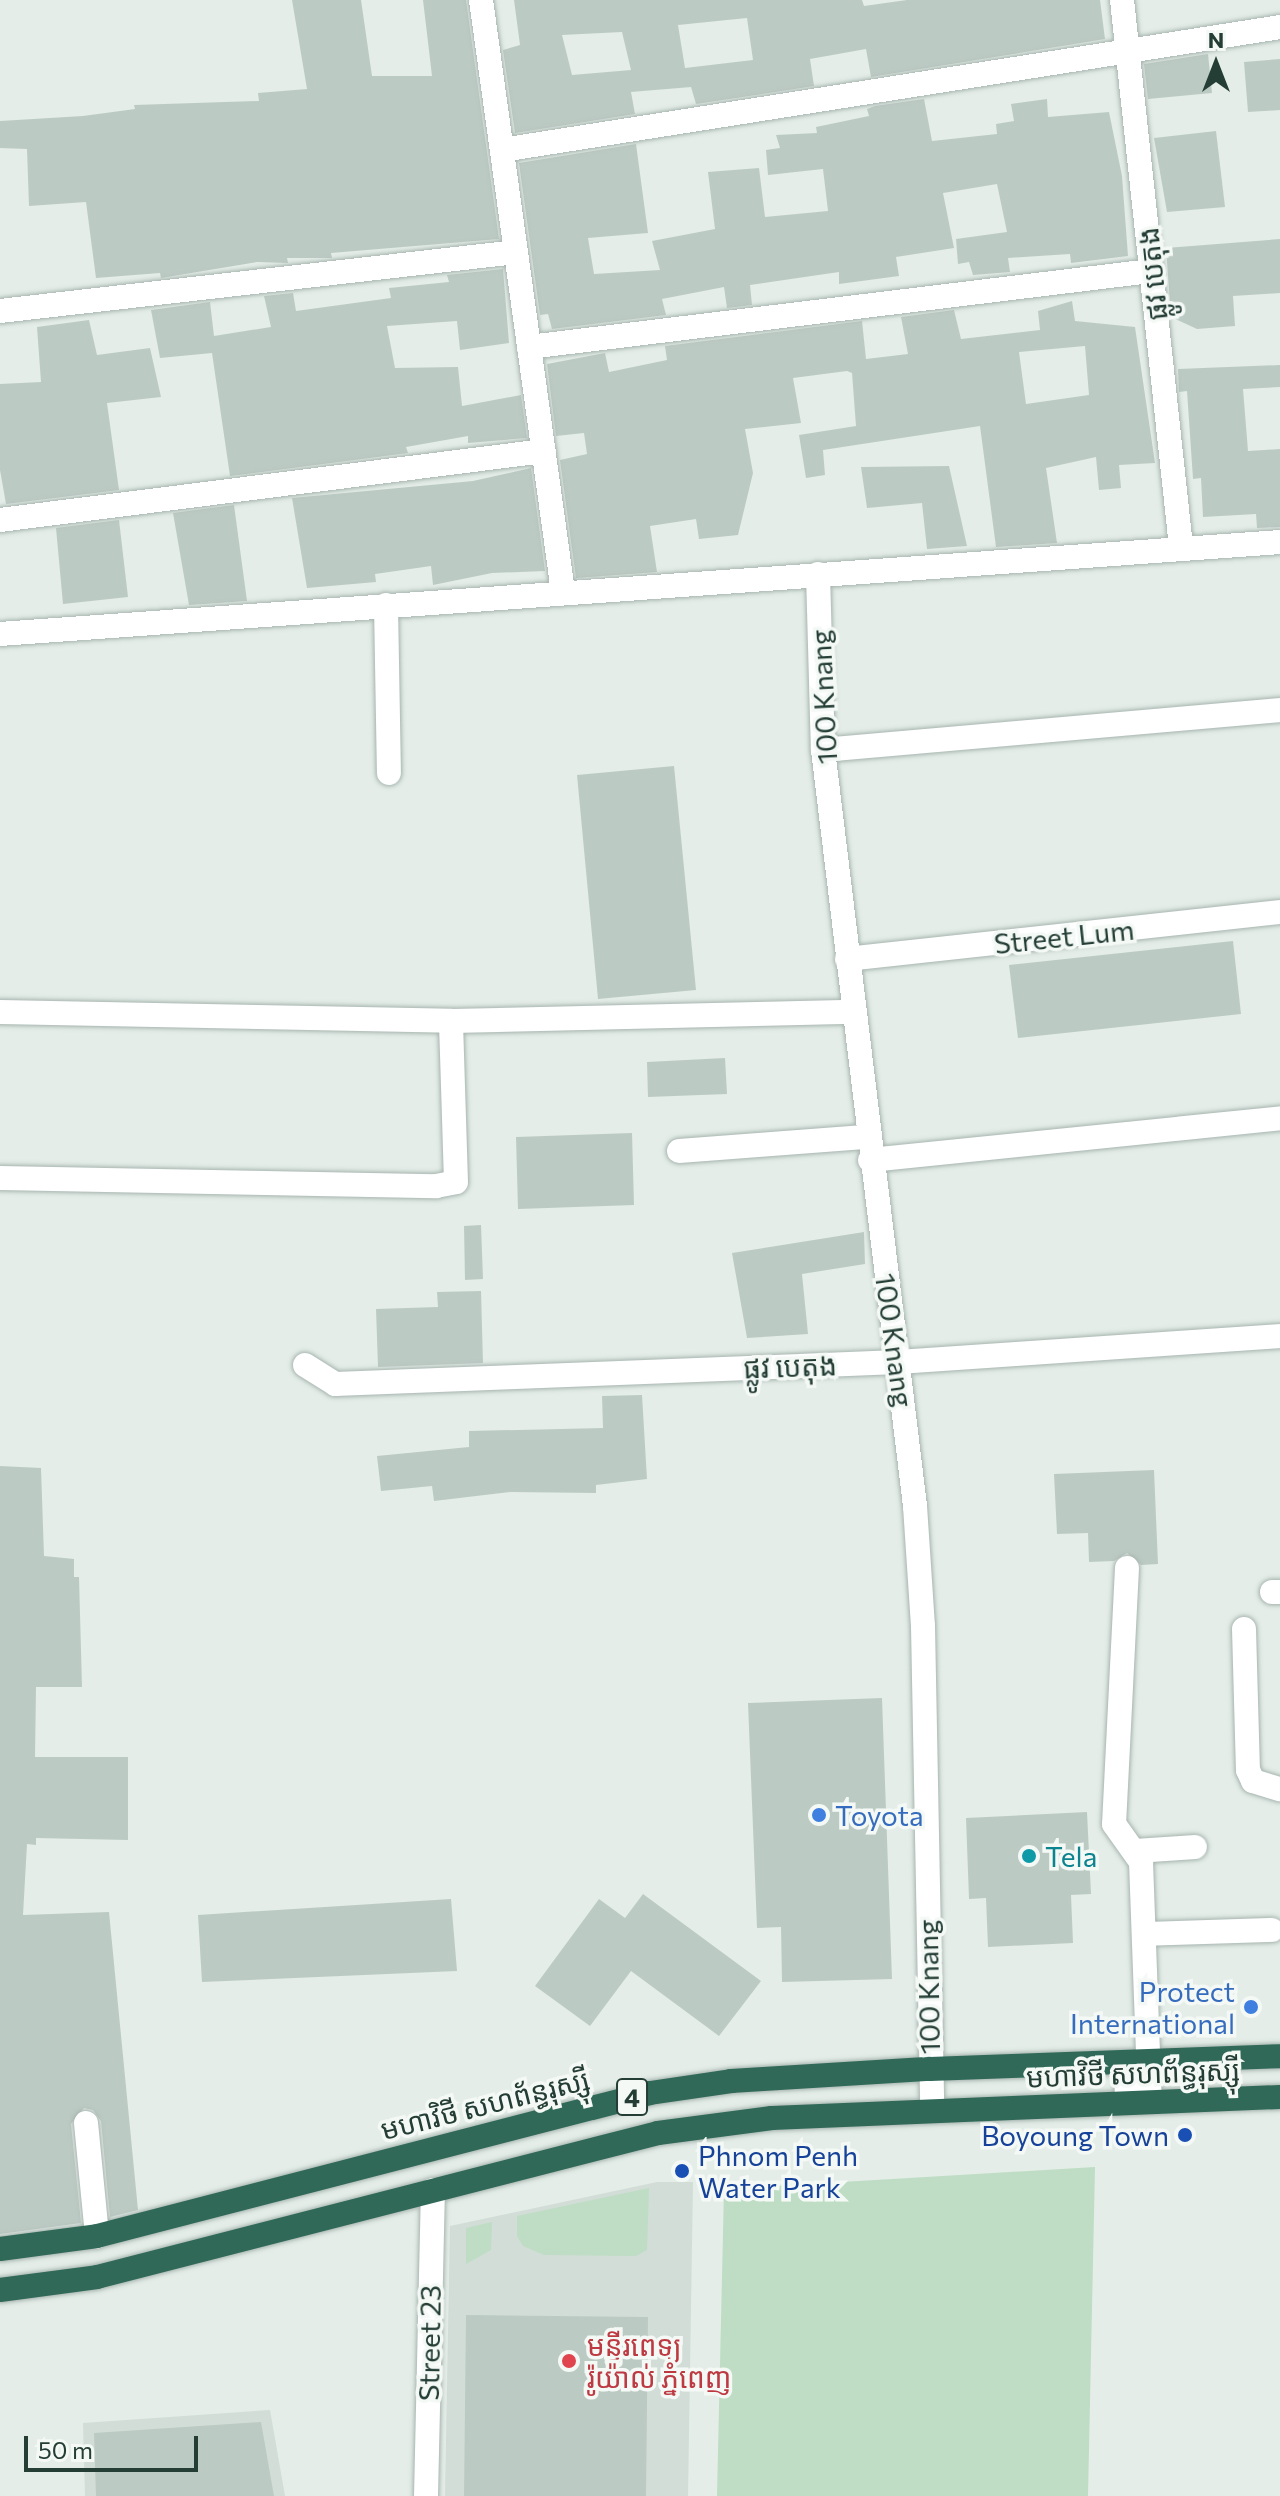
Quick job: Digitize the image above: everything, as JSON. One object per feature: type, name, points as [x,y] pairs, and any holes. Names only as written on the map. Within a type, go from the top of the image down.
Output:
[{"type":"highway","name":"មហាវិថី សហព័ន្ធរុស្ស៊ី","points":[[0,2249],[97,2236],[650,2093],[731,2081],[930,2069],[1280,2056]]},
{"type":"highway","name":"មហាវិថី សហព័ន្ធរុស្ស៊ី","points":[[0,2290],[97,2277],[658,2133],[772,2118],[1280,2097]]},
{"type":"street","points":[[481,0],[563,592]]},
{"type":"street","name":"ផ្លូវ បេតុង","points":[[1122,0],[1181,547]]},
{"type":"street","points":[[502,150],[1280,27]]},
{"type":"street","points":[[0,311],[516,252]]},
{"type":"street","points":[[529,347],[1151,271]]},
{"type":"street","points":[[0,520],[544,451]]},
{"type":"street","points":[[0,634],[1280,542]]},
{"type":"street","name":"100 Knang","points":[[818,574],[823,750],[868,1149],[899,1362],[923,1626],[932,2110]]},
{"type":"street","points":[[386,605],[389,773]]},
{"type":"street","points":[[823,750],[1280,710]]},
{"type":"street","name":"Street Lum","points":[[847,959],[1280,912]]},
{"type":"street","points":[[0,1012],[451,1021],[854,1012]]},
{"type":"street","points":[[0,1178],[456,1182],[451,1021]]},
{"type":"street","points":[[679,1151],[868,1149],[1280,1118]]},
{"type":"street","name":"ផ្លូវ បេតុង","points":[[305,1365],[335,1384],[899,1362],[1280,1336]]},
{"type":"street","points":[[1127,1568],[1114,1824],[1141,1862],[1144,1934],[1137,2061],[1139,2102]]},
{"type":"street","points":[[1244,1629],[1248,1770],[1253,1781],[1280,1789]]},
{"type":"street","points":[[1136,1851],[1195,1847]]},
{"type":"street","points":[[1144,1934],[1272,1930]]},
{"type":"street","points":[[86,2123],[97,2236]]},
{"type":"street","name":"Street 23","points":[[426,2496],[433,2190]]},
{"type":"shaded area","name":"មន្ទីរពេទ្យ រ៉ូយ៉ាល់ ភ្នំពេញ","points":[[657,2182],[693,2182],[688,2496],[445,2496],[450,2226]]},
{"type":"shaded area","points":[[270,2410],[285,2496],[85,2496],[83,2423]]},
{"type":"green space","points":[[1095,2167],[1088,2496],[717,2496],[724,2189]]},
{"type":"green space","points":[[649,2188],[647,2250],[636,2256],[544,2255],[523,2246],[517,2236],[517,2216]]},
{"type":"green space","points":[[492,2222],[491,2250],[466,2264],[466,2228]]},
{"type":"building","points":[[292,0],[361,0],[372,76],[432,76],[423,0],[466,0],[499,239],[331,253],[332,258],[287,258],[288,263],[257,262],[161,278],[160,273],[96,278],[86,202],[29,206],[27,149],[0,148],[0,121],[83,116],[135,109],[134,105],[259,101],[258,93],[307,89]]},
{"type":"building","points":[[514,0],[862,0],[864,6],[907,0],[1100,0],[1105,39],[871,77],[866,49],[810,59],[814,86],[696,104],[691,87],[631,92],[635,114],[515,133],[503,50],[520,45]],"holes":[[[747,18],[753,60],[685,68],[678,25]],[[622,32],[631,70],[572,75],[562,35]]]},
{"type":"building","points":[[1208,54],[1212,93],[1148,99],[1144,64]]},
{"type":"building","points":[[1280,59],[1280,110],[1248,112],[1244,62]]},
{"type":"building","points":[[924,99],[932,141],[997,134],[996,124],[1014,121],[1011,104],[1047,99],[1048,117],[1109,112],[1122,176],[1128,256],[1071,263],[1070,254],[1008,258],[1010,272],[973,275],[969,262],[958,264],[956,239],[1007,232],[997,184],[943,193],[954,248],[896,257],[899,276],[839,284],[839,272],[750,285],[752,305],[727,308],[724,287],[662,299],[666,315],[552,329],[548,314],[540,315],[519,163],[636,144],[648,233],[588,238],[594,274],[660,270],[652,241],[715,229],[708,172],[759,168],[765,217],[828,211],[823,169],[768,175],[766,150],[780,148],[776,135],[817,133],[816,127],[869,116],[867,109],[875,106]]},
{"type":"building","points":[[1216,131],[1225,207],[1167,212],[1154,138]]},
{"type":"building","points":[[1280,239],[1280,293],[1233,296],[1235,326],[1197,329],[1171,317],[1166,248]]},
{"type":"building","points":[[503,269],[509,343],[460,350],[457,321],[387,326],[395,368],[458,367],[462,406],[521,395],[527,438],[468,443],[468,436],[406,447],[408,453],[230,476],[212,353],[160,358],[151,310],[210,302],[214,336],[271,327],[264,296],[293,293],[296,311],[391,298],[389,288],[449,282],[447,275]]},
{"type":"building","points":[[1072,301],[1075,321],[1135,327],[1155,463],[1119,465],[1121,488],[1099,490],[1096,457],[1046,468],[1057,543],[996,547],[980,426],[823,450],[825,475],[806,478],[799,435],[856,426],[852,373],[847,371],[793,378],[801,423],[745,429],[753,473],[738,535],[699,539],[696,519],[650,526],[657,572],[576,578],[560,460],[587,454],[584,433],[556,436],[547,364],[605,353],[609,372],[667,360],[665,346],[862,321],[866,359],[908,354],[901,317],[954,310],[961,339],[1040,330],[1038,311]],"holes":[[[1085,346],[1089,395],[1026,404],[1019,352]]]},
{"type":"building","points":[[89,320],[97,355],[150,348],[161,397],[107,403],[119,490],[6,504],[0,470],[0,384],[41,382],[37,327]]},
{"type":"building","points":[[1280,365],[1280,387],[1243,389],[1248,451],[1280,449],[1280,527],[1257,528],[1256,514],[1203,517],[1201,478],[1193,479],[1187,391],[1179,392],[1178,369]]},
{"type":"building","points":[[949,466],[967,546],[927,549],[922,503],[867,508],[861,467]]},
{"type":"building","points":[[531,468],[545,571],[492,573],[433,585],[431,566],[375,574],[376,582],[307,588],[292,498],[473,481]]},
{"type":"building","points":[[234,505],[247,601],[189,605],[173,513]]},
{"type":"building","points":[[119,520],[128,597],[63,604],[56,528]]},
{"type":"building","points":[[674,766],[696,990],[598,999],[577,775]]},
{"type":"building","points":[[1233,941],[1241,1014],[1018,1038],[1009,965]]},
{"type":"building","points":[[725,1058],[727,1094],[648,1097],[647,1062]]},
{"type":"building","points":[[632,1133],[634,1205],[518,1209],[516,1137]]},
{"type":"building","points":[[481,1225],[483,1279],[465,1280],[464,1226]]},
{"type":"building","points":[[864,1232],[865,1264],[802,1274],[808,1334],[747,1338],[732,1253]]},
{"type":"building","points":[[481,1291],[483,1363],[378,1367],[376,1309],[438,1307],[437,1292]]},
{"type":"building","points":[[642,1395],[647,1479],[596,1485],[596,1493],[511,1492],[434,1501],[432,1486],[381,1491],[377,1456],[469,1447],[469,1431],[603,1428],[602,1396]]},
{"type":"building","points":[[0,1466],[41,1468],[44,1556],[74,1559],[74,1577],[79,1577],[82,1687],[36,1687],[35,1757],[128,1757],[128,1840],[36,1838],[36,1845],[27,1844],[23,1915],[109,1912],[138,2210],[110,2217],[101,2121],[93,2110],[84,2108],[71,2124],[81,2223],[0,2234]]},
{"type":"building","points":[[1154,1470],[1158,1564],[1141,1565],[1127,1553],[1114,1561],[1089,1562],[1088,1533],[1057,1534],[1054,1474]]},
{"type":"building","name":"Toyota","points":[[882,1698],[892,1979],[782,1982],[781,1927],[757,1928],[748,1703]]},
{"type":"building","name":"Tela","points":[[1087,1812],[1091,1894],[1071,1895],[1073,1943],[988,1947],[986,1898],[969,1899],[966,1818]]},
{"type":"building","points":[[643,1894],[761,1981],[719,2036],[631,1971],[590,2026],[535,1986],[599,1899],[625,1918]]},
{"type":"building","points":[[451,1899],[457,1971],[202,1982],[198,1915]]},
{"type":"building","points":[[466,2315],[648,2317],[646,2496],[464,2496]]},
{"type":"building","points":[[261,2422],[274,2496],[96,2496],[94,2433]]},
{"type":"place","name":"Toyota","points":[[819,1815]]},
{"type":"place","name":"Tela","points":[[1029,1856]]},
{"type":"place","name":"Protect International","points":[[1251,2007]]},
{"type":"place","name":"Boyoung Town","points":[[1185,2135]]},
{"type":"place","name":"Phnom Penh Water Park","points":[[682,2171]]},
{"type":"place","name":"មន្ទីរពេទ្យ រ៉ូយ៉ាល់ ភ្នំពេញ","points":[[569,2361]]}]
